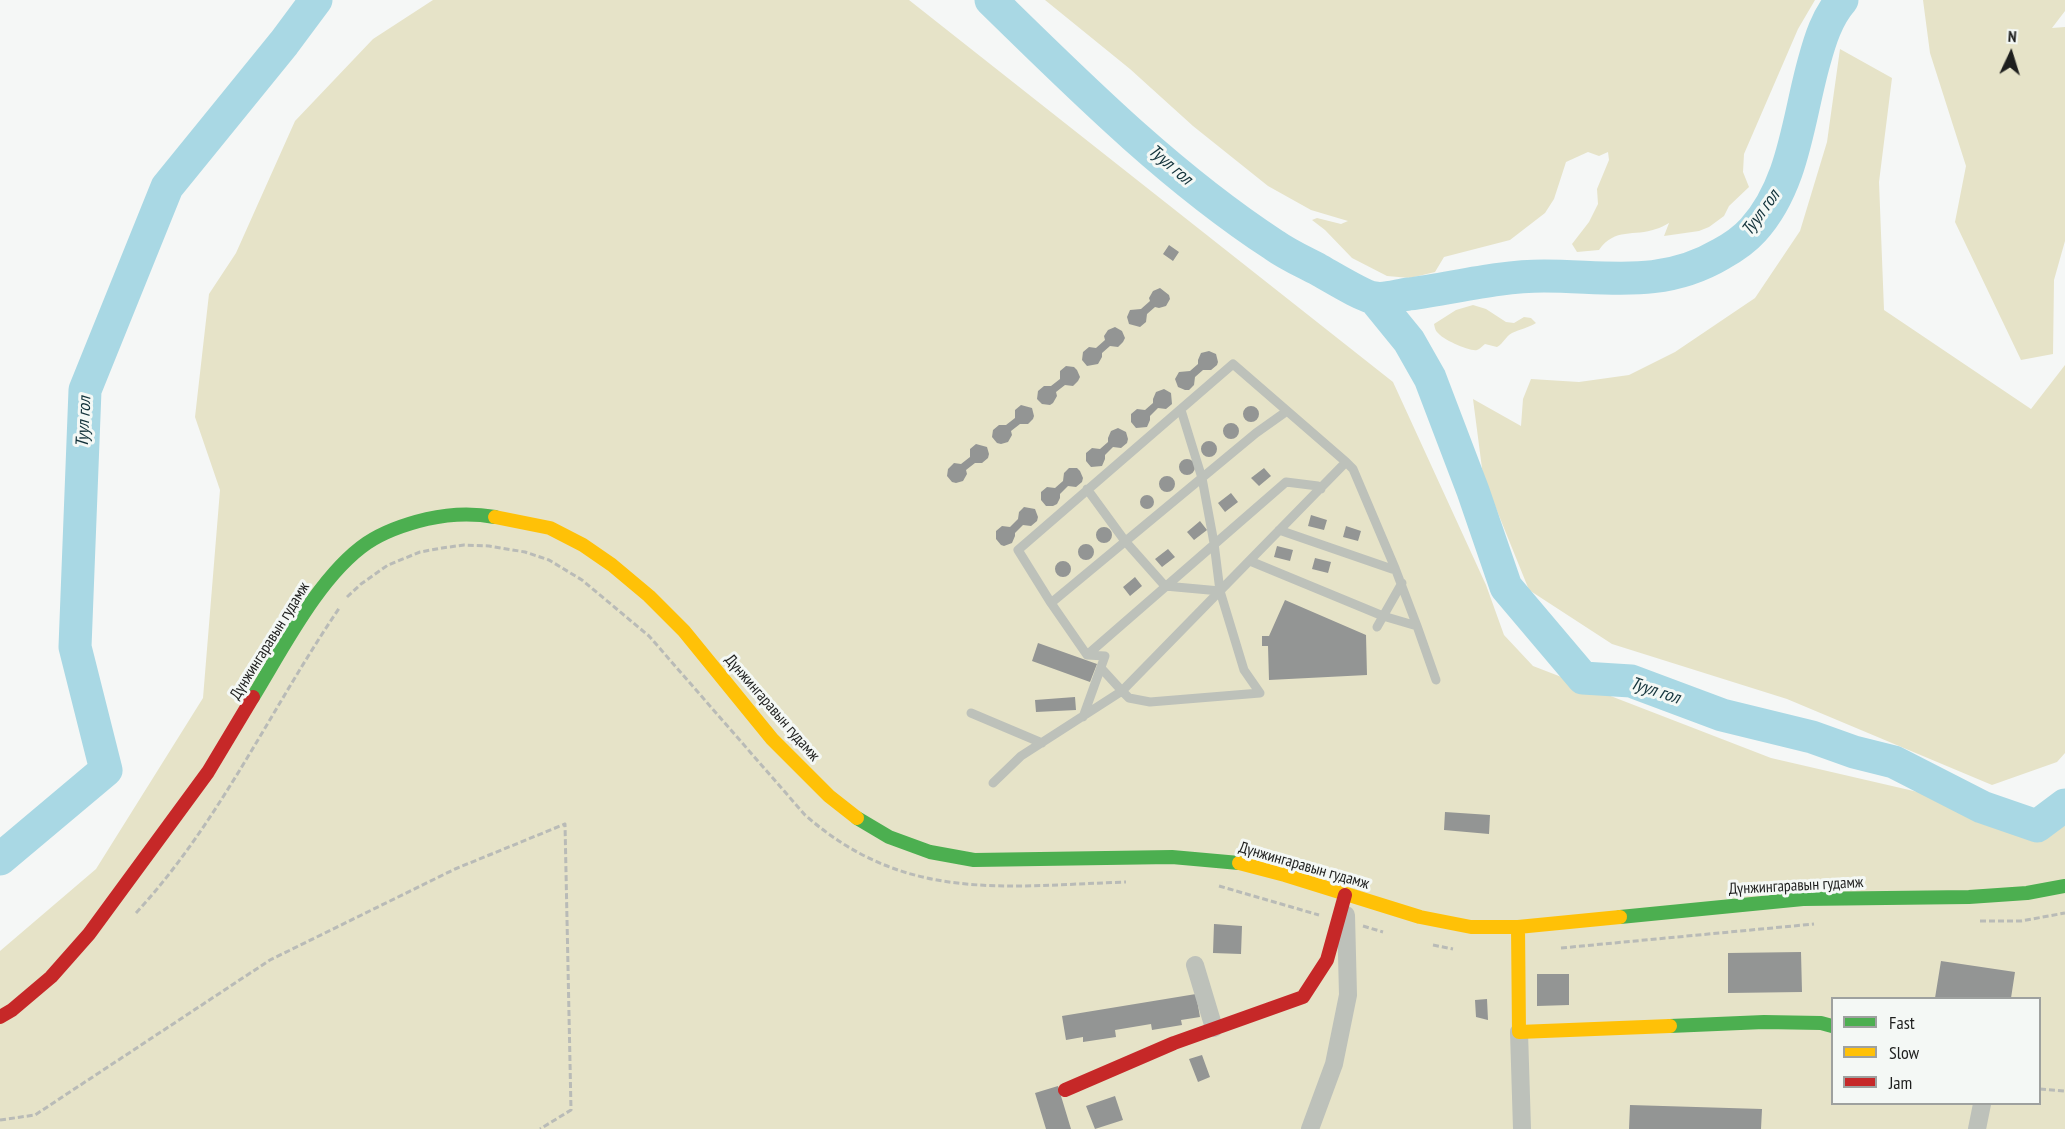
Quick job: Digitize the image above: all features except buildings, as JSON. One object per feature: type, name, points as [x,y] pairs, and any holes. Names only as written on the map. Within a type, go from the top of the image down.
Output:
[{"type":"main road","name":"Дүнжингаравын гудамж","points":[[0,1017],[12,1010],[51,977],[89,934],[208,772],[304,613],[334,573],[367,543],[403,525],[446,514],[488,516],[550,528],[583,545],[612,565],[684,631],[772,739],[829,796],[850,814],[889,837],[930,852],[974,860],[1104,856],[1172,857],[1234,862],[1285,875],[1420,917],[1471,927],[1518,927],[1803,899],[1969,897],[2027,893],[2065,886]]},
{"type":"main road","points":[[1065,1090],[1214,1028],[1303,997],[1327,960],[1342,921]]},
{"type":"main road","points":[[1518,927],[1519,1032],[1764,1022],[1821,1023],[1831,1026]]},
{"type":"street","points":[[1310,1129],[1334,1064],[1348,995],[1342,921],[1345,895]]},
{"type":"street","points":[[1195,965],[1214,1028]]},
{"type":"street","points":[[1519,1032],[1522,1129]]},
{"type":"street","points":[[1977,1129],[1982,1105]]},
{"type":"lane","points":[[1087,655],[1018,550],[1233,364],[1353,469],[1402,583],[1436,680]]},
{"type":"lane","points":[[1101,668],[1129,698],[1150,702],[1260,693],[1244,670],[1220,591],[1202,478],[1181,410]]},
{"type":"lane","points":[[1051,603],[1287,411]]},
{"type":"lane","points":[[993,783],[1021,756],[1122,691],[1346,462]]},
{"type":"lane","points":[[1087,655],[1287,482],[1318,486],[1321,489]]},
{"type":"lane","points":[[1087,489],[1125,541],[1165,586],[1220,591]]},
{"type":"lane","points":[[1279,530],[1392,569],[1395,568]]},
{"type":"lane","points":[[1250,561],[1383,616],[1417,626]]},
{"type":"lane","points":[[1377,627],[1402,583]]},
{"type":"lane","points":[[1083,717],[1105,656],[1087,655]]},
{"type":"lane","points":[[970,713],[1042,743]]},
{"type":"path","points":[[346,598],[379,571],[404,557],[420,552],[464,545],[497,547],[537,555],[582,580],[641,629],[805,815],[822,830],[856,852],[896,871],[950,883],[1023,886],[1127,882]]},
{"type":"path","points":[[133,915],[205,827],[312,648],[341,605]]},
{"type":"path","points":[[0,1120],[34,1115],[270,960],[455,869],[565,824],[571,1110],[540,1129]]},
{"type":"path","points":[[1209,883],[1390,934]]},
{"type":"path","points":[[1979,921],[2021,921],[2065,913]]},
{"type":"path","points":[[1551,949],[1824,923]]},
{"type":"path","points":[[1424,943],[1458,949]]},
{"type":"path","points":[[2041,1089],[2065,1091]]},
{"type":"shaded area","points":[[433,0],[909,0],[1393,382],[1486,585],[1504,635],[1533,666],[1771,758],[2065,826],[2065,1129],[0,1129],[0,951],[96,869],[203,698],[220,490],[195,417],[209,294],[236,253],[295,121],[373,39]]},
{"type":"shaded area","points":[[1045,0],[1815,0],[1798,29],[1744,154],[1743,172],[1749,187],[1729,206],[1724,216],[1709,227],[1699,231],[1664,236],[1669,223],[1648,231],[1618,235],[1599,250],[1577,252],[1572,244],[1589,222],[1598,204],[1597,189],[1609,160],[1608,152],[1599,156],[1588,152],[1566,162],[1554,199],[1545,213],[1510,240],[1444,257],[1435,272],[1410,278],[1387,276],[1352,258],[1312,220],[1317,218],[1341,224],[1348,221],[1311,210],[1268,186],[1193,126],[1130,69]]},
{"type":"shaded area","points":[[1923,0],[2065,0],[2065,11],[2052,28],[2065,27],[2065,241],[2054,280],[2053,354],[2021,360],[1955,222],[1966,166],[1930,53]]},
{"type":"shaded area","points":[[1840,49],[1892,78],[1879,182],[1884,310],[2031,409],[2065,365],[2065,753],[2057,762],[1992,785],[1787,699],[1612,644],[1529,590],[1483,476],[1473,399],[1521,426],[1523,399],[1531,379],[1579,382],[1629,375],[1675,352],[1755,298],[1800,231],[1827,142]]},
{"type":"shaded area","points":[[1473,305],[1486,309],[1506,322],[1514,323],[1524,317],[1531,318],[1536,323],[1512,333],[1497,347],[1485,344],[1477,350],[1456,344],[1436,331],[1434,324],[1456,310]]},
{"type":"waterway","name":"Туул гол","points":[[0,859],[106,770],[75,647],[85,390],[167,187],[316,0]]},
{"type":"waterway","name":"Туул гол","points":[[991,0],[1127,130],[1198,190],[1285,252],[1355,290],[1370,297],[1379,298],[1493,280],[1527,277],[1634,278],[1656,276],[1699,265],[1729,249],[1753,230],[1778,193],[1793,150],[1816,54],[1828,21],[1842,0]]},
{"type":"waterway","name":"Туул гол","points":[[1374,298],[1409,341],[1430,378],[1506,587],[1583,678],[1631,681],[1722,715],[1812,737],[1854,752],[1894,762],[1982,807],[2037,826],[2065,805]]},
{"type":"traffic: fast","points":[[253,697],[318,593],[350,557],[367,543],[396,528],[427,519],[461,515],[495,517]]},
{"type":"traffic: fast","points":[[857,818],[889,837],[930,852],[974,860],[1172,857],[1239,863]]},
{"type":"traffic: fast","points":[[1620,917],[1803,899],[1969,897],[2027,893],[2065,886]]},
{"type":"traffic: fast","points":[[1670,1026],[1764,1022],[1821,1023],[1831,1026]]},
{"type":"traffic: slow","points":[[495,517],[550,528],[583,545],[612,565],[649,596],[684,631],[772,739],[829,796],[857,818]]},
{"type":"traffic: slow","points":[[1239,863],[1420,917],[1471,927],[1518,927],[1620,917]]},
{"type":"traffic: slow","points":[[1518,927],[1519,1032],[1670,1026]]},
{"type":"traffic: jam","points":[[0,1017],[12,1010],[51,977],[89,934],[208,772],[253,697]]},
{"type":"traffic: jam","points":[[1065,1090],[1174,1043],[1303,997],[1327,960],[1345,895]]}]
